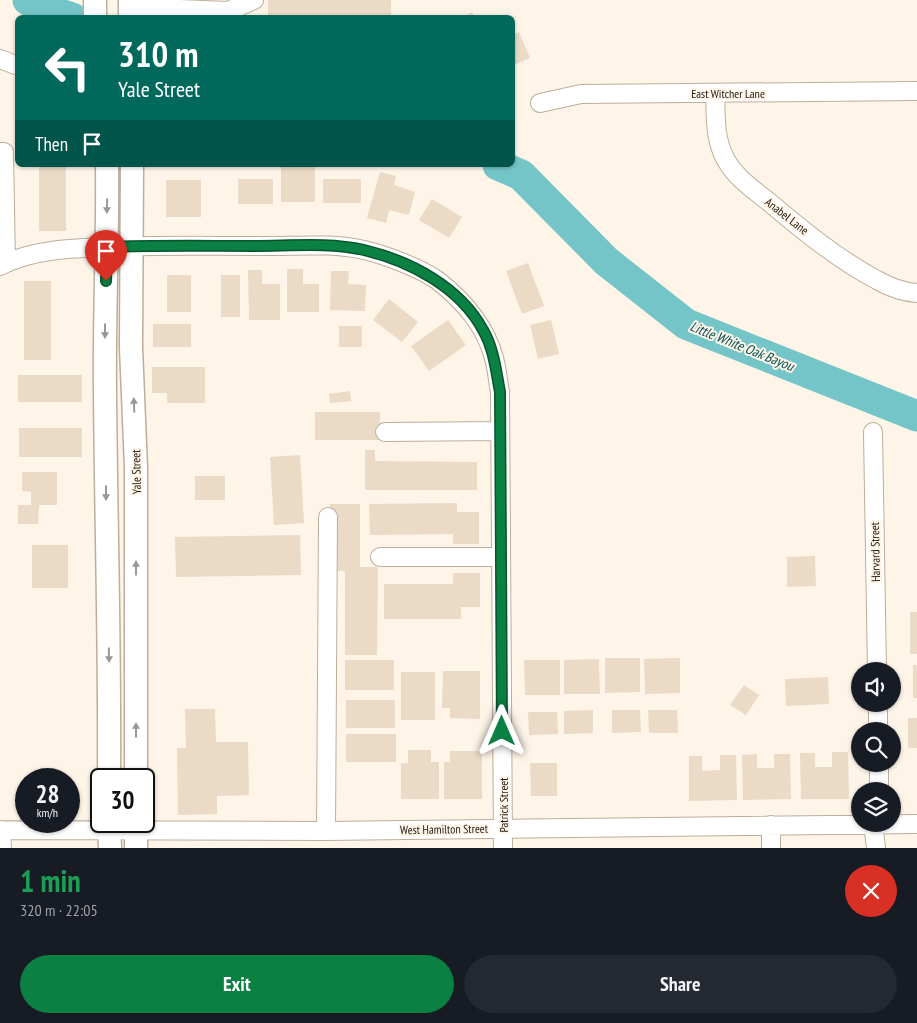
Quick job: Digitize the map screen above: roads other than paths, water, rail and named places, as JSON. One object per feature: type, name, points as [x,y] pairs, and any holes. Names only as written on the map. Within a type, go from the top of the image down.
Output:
[{"type":"main road","points":[[107,167],[105,316],[106,538],[110,768]]},
{"type":"main road","name":"Yale Street","points":[[132,167],[130,246],[136,538],[136,768]]},
{"type":"main road","points":[[106,538],[136,538]]},
{"type":"street","points":[[130,10],[231,14],[254,0]]},
{"type":"street","points":[[0,59],[15,65]]},
{"type":"street","name":"East Witcher Lane","points":[[540,103],[582,94],[917,91]]},
{"type":"street","name":"Anabel Lane","points":[[715,92],[718,141],[725,159],[737,176],[797,226],[878,281],[917,293]]},
{"type":"street","points":[[0,152],[4,152],[3,265]]},
{"type":"street","name":"Patrick Street","points":[[3,265],[51,252],[107,247],[330,247],[363,250],[393,258],[436,279],[467,306],[484,330],[494,359],[498,383],[503,848]]},
{"type":"street","points":[[386,432],[499,431]]},
{"type":"street","name":"Harvard Street","points":[[873,432],[877,662]]},
{"type":"street","points":[[326,831],[328,517]]},
{"type":"street","points":[[380,557],[501,557]]},
{"type":"street","name":"West Hamilton Street","points":[[155,833],[851,824]]},
{"type":"street","name":"West Hamilton Street","points":[[901,824],[917,824]]},
{"type":"street","points":[[771,825],[771,848]]},
{"type":"street","points":[[0,830],[2,848]]},
{"type":"street","name":"West Hamilton Street","points":[[0,830],[90,832]]},
{"type":"street","points":[[874,832],[876,848]]},
{"type":"waterway","name":"Little White Oak Bayou","points":[[28,0],[63,15]]},
{"type":"waterway","name":"Little White Oak Bayou","points":[[503,167],[521,175],[606,261],[686,324],[917,416]]}]
